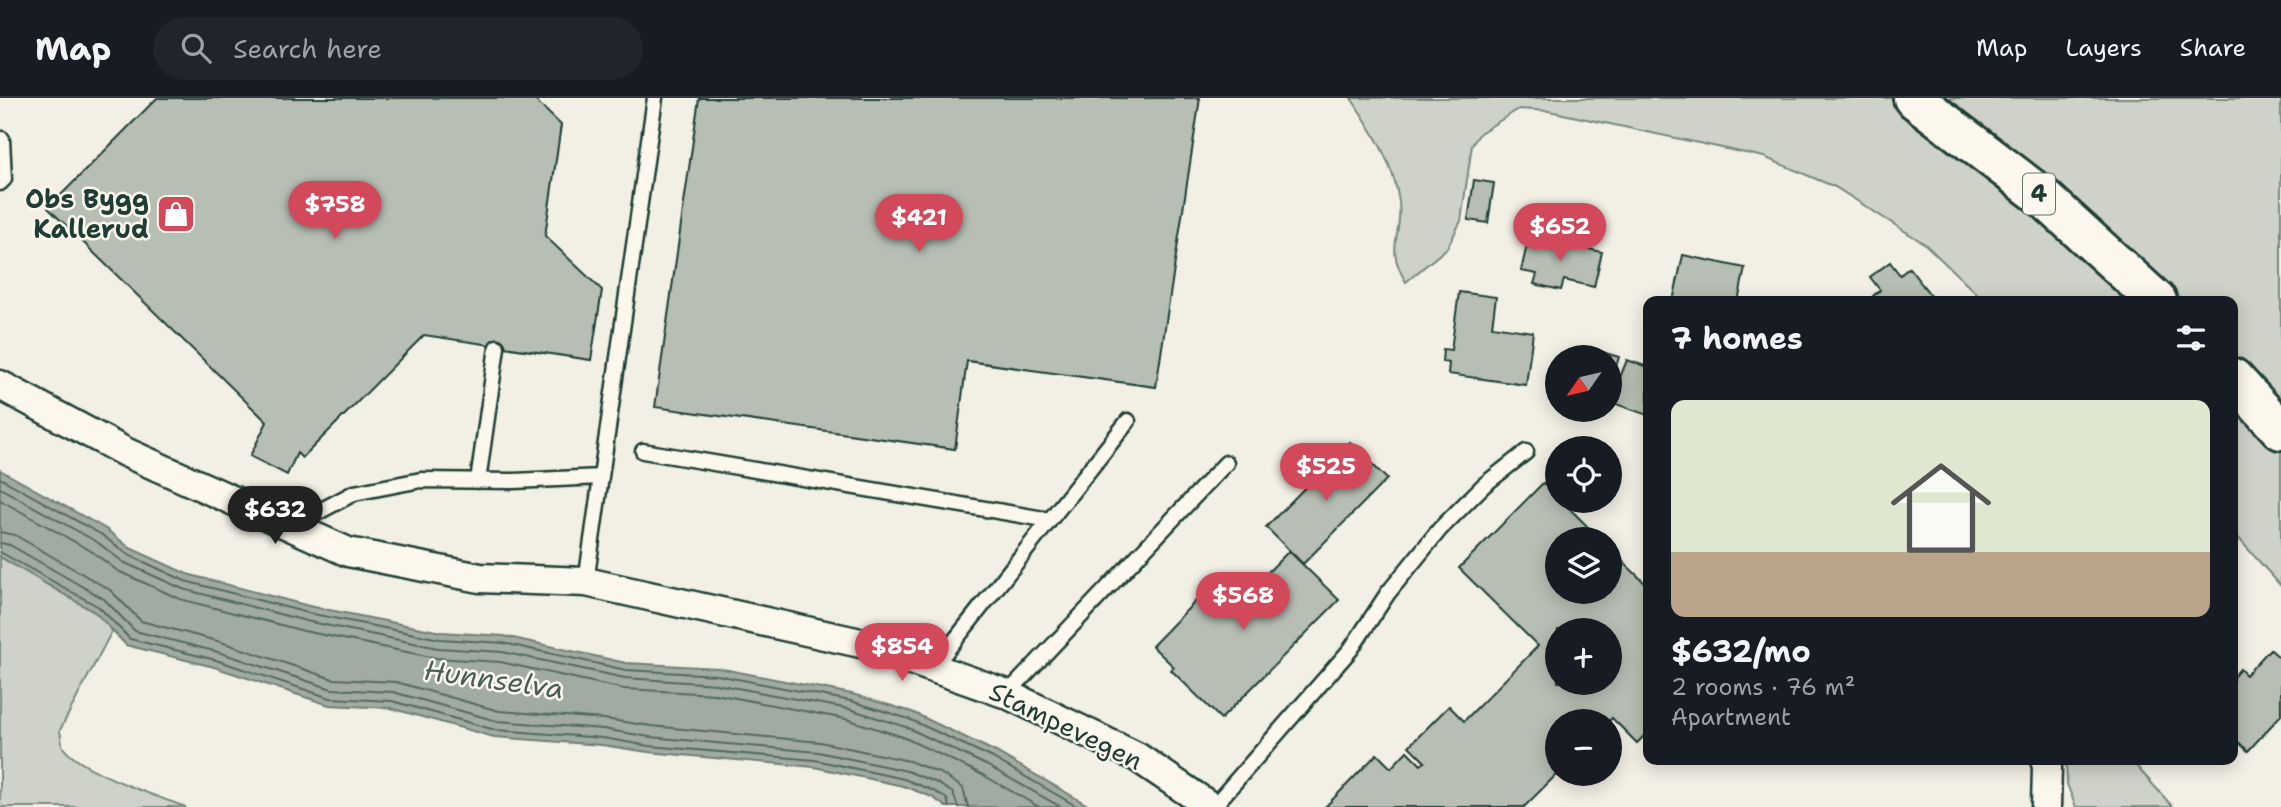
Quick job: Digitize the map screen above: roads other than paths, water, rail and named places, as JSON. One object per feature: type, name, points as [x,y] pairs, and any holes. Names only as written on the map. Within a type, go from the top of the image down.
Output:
[{"type":"highway","name":"4","points":[[1913,98],[2043,197],[2152,296]]},
{"type":"highway","points":[[2238,383],[2281,430]]},
{"type":"street","name":"Stampevegen","points":[[0,385],[125,452],[348,552],[467,575],[586,582],[865,644],[1007,694],[1137,757],[1212,807]]},
{"type":"street","points":[[2045,765],[2046,807]]},
{"type":"lane","points":[[586,582],[654,98]]},
{"type":"lane","points":[[0,183],[4,179],[2,139]]},
{"type":"lane","points":[[478,481],[497,347]]},
{"type":"lane","points":[[933,668],[1128,421]]},
{"type":"lane","points":[[643,451],[1050,520]]},
{"type":"lane","name":"Stampevegen","points":[[1212,807],[1351,649],[1388,593],[1440,529],[1484,485],[1526,452]]},
{"type":"lane","points":[[1007,694],[1226,463]]},
{"type":"lane","points":[[291,526],[354,493],[421,480],[601,477]]},
{"type":"water","name":"Hunnselva","points":[[0,470],[106,529],[130,548],[187,574],[309,606],[441,632],[504,636],[626,663],[718,668],[852,694],[912,712],[996,752],[1091,807],[946,807],[932,797],[903,786],[814,767],[648,752],[602,745],[494,737],[390,708],[329,705],[214,667],[126,645],[96,613],[0,557]]},
{"type":"place","name":"Obs Bygg Kallerud","points":[[176,214]]}]
